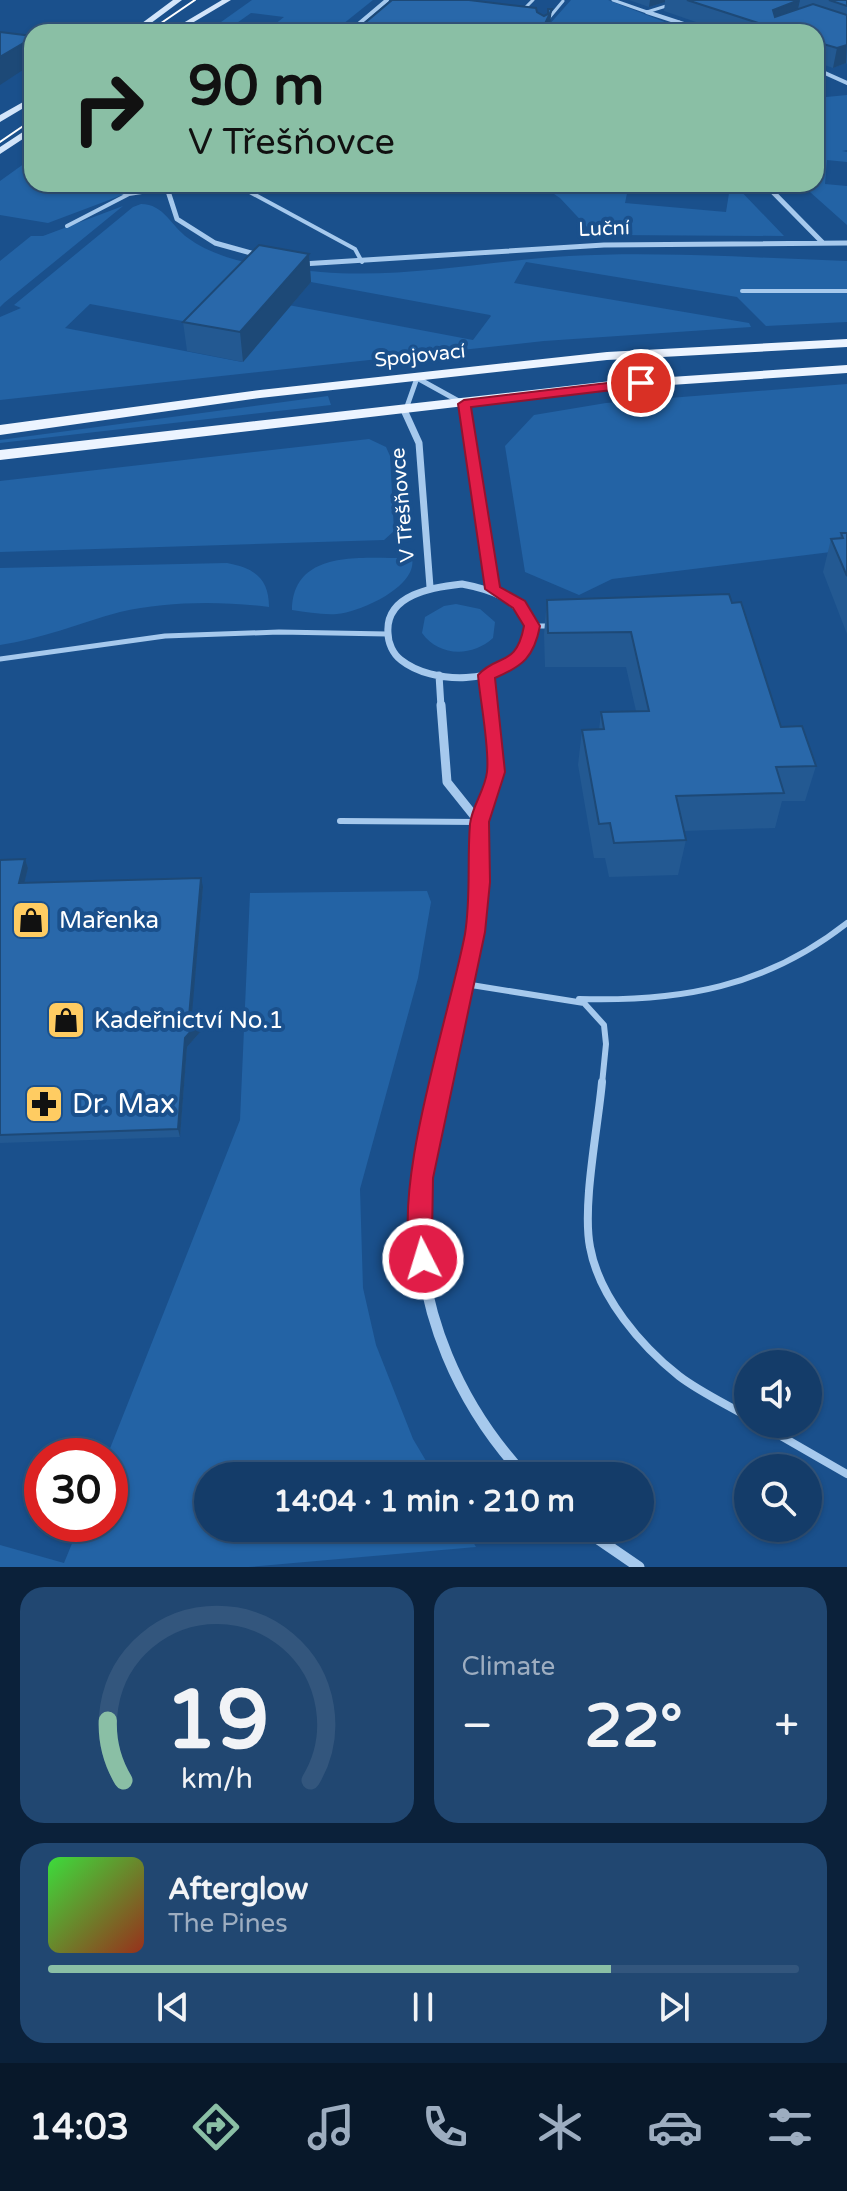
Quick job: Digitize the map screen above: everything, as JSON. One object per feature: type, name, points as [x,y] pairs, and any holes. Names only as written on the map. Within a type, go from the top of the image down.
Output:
[{"type":"main road","points":[[145,24],[178,0]]},
{"type":"main road","points":[[186,24],[227,0]]},
{"type":"main road","points":[[0,119],[24,104]]},
{"type":"main road","points":[[0,151],[24,134]]},
{"type":"main road","name":"Spojovací","points":[[0,430],[260,394],[607,356],[847,343]]},
{"type":"main road","points":[[0,455],[611,385],[847,369]]},
{"type":"street","points":[[358,24],[387,0]]},
{"type":"street","points":[[647,12],[685,24]]},
{"type":"street","points":[[825,73],[847,80]]},
{"type":"street","points":[[170,192],[177,219],[215,243],[260,256]]},
{"type":"street","points":[[773,192],[823,243]]},
{"type":"street","name":"Luční","points":[[289,264],[604,245],[847,243]]},
{"type":"street","points":[[387,634],[402,660],[439,675],[486,675],[509,665],[528,648],[532,626],[519,605],[492,589],[464,404],[417,378],[404,409]]},
{"type":"street","name":"V Třešňovce","points":[[404,409],[419,443],[430,587]]},
{"type":"street","name":"V Třešňovce","points":[[387,634],[390,615],[406,598],[430,587],[462,584],[492,589]]},
{"type":"street","points":[[439,675],[447,782],[479,822]]},
{"type":"street","points":[[486,675],[496,772],[479,822],[480,882],[475,932],[421,1178],[420,1236],[430,1306],[457,1385],[510,1462]]},
{"type":"street","points":[[602,1542],[639,1567]]},
{"type":"lane","points":[[525,8],[533,0]]},
{"type":"lane","points":[[613,0],[647,12],[685,0]]},
{"type":"lane","points":[[547,20],[563,1]]},
{"type":"lane","points":[[679,2],[694,7]]},
{"type":"lane","points":[[674,24],[679,22]]},
{"type":"lane","points":[[122,192],[129,194]]},
{"type":"lane","points":[[67,226],[129,194],[139,192]]},
{"type":"lane","points":[[250,192],[355,249],[362,262]]},
{"type":"lane","points":[[742,291],[847,291]]},
{"type":"lane","points":[[532,626],[560,625]]},
{"type":"lane","points":[[0,659],[165,636],[279,632],[387,634]]},
{"type":"lane","points":[[340,821],[479,822]]},
{"type":"lane","points":[[567,999],[638,999],[705,991],[797,961],[847,923]]},
{"type":"lane","points":[[465,984],[584,1003],[604,1025],[606,1044],[589,1211],[590,1247],[601,1281],[631,1329],[680,1377],[734,1409]]},
{"type":"lane","points":[[784,1438],[847,1474]]},
{"type":"shaded area","points":[[252,0],[373,0],[343,24],[275,24],[284,17],[251,13],[235,24],[218,24]]},
{"type":"shaded area","points":[[571,0],[608,0],[670,24],[550,24]]},
{"type":"shaded area","points":[[847,95],[847,150],[842,151],[847,152],[847,162],[827,160],[825,184],[847,186],[847,225],[810,192],[824,192],[824,97]]},
{"type":"shaded area","points":[[24,164],[24,192],[125,194],[48,223],[0,215],[0,181]]},
{"type":"shaded area","points":[[551,192],[627,192],[625,203],[726,212],[729,192],[742,192],[784,236],[612,235],[589,229]]},
{"type":"shaded area","points":[[141,204],[156,208],[188,238],[218,254],[270,267],[321,272],[383,273],[538,258],[638,254],[847,261],[847,322],[766,326],[737,297],[526,262],[514,283],[749,323],[751,327],[544,341],[0,400],[0,317],[21,308],[14,305],[133,207]],"holes":[[[262,273],[490,315],[491,316],[473,340],[241,296]],[[90,304],[264,336],[242,362],[65,328]]]},
{"type":"shaded area","points":[[123,206],[0,307],[0,261],[31,236],[43,236]]},
{"type":"shaded area","points":[[847,384],[847,550],[612,579],[579,595],[525,572],[505,446],[534,415],[606,403]]},
{"type":"shaded area","points":[[328,396],[331,405],[0,443],[0,440]]},
{"type":"shaded area","points":[[369,439],[386,447],[390,456],[394,531],[384,540],[0,552],[0,481]]},
{"type":"shaded area","points":[[354,558],[412,558],[406,579],[372,603],[337,614],[292,610],[296,590],[305,575],[318,566]]},
{"type":"shaded area","points":[[227,563],[258,576],[266,589],[269,607],[214,603],[156,606],[120,612],[46,635],[0,645],[0,568]]},
{"type":"shaded area","points":[[456,604],[480,609],[495,622],[493,638],[475,649],[456,652],[437,647],[429,641],[422,633],[425,617],[444,606]]},
{"type":"shaded area","points":[[427,891],[431,902],[418,978],[360,1189],[363,1288],[376,1345],[413,1439],[427,1462],[194,1462],[194,1542],[473,1542],[476,1547],[249,1567],[0,1567],[0,1545],[64,1563],[73,1542],[128,1542],[128,1438],[114,1438],[240,1120],[250,893]]},
{"type":"building","points":[[392,0],[469,0],[536,8],[544,16],[548,14],[548,9],[552,9],[545,24],[364,24]]},
{"type":"building","points":[[687,0],[799,0],[773,10],[775,17],[813,4],[847,15],[847,45],[837,48],[824,44],[824,24],[761,24]]},
{"type":"building","points":[[829,0],[847,0],[847,6]]},
{"type":"building","points":[[0,32],[24,35],[24,43],[0,57]]},
{"type":"building","points":[[259,245],[309,254],[240,332],[183,322]]},
{"type":"building","points":[[841,533],[847,533],[847,576],[831,539],[843,538]]},
{"type":"building","points":[[729,594],[732,603],[741,602],[781,727],[802,726],[816,766],[776,767],[784,793],[676,796],[686,840],[614,843],[610,823],[599,824],[582,730],[604,729],[601,712],[649,711],[631,632],[548,633],[547,600]]},
{"type":"building","points":[[25,859],[19,883],[201,878],[189,1017],[199,1022],[185,1038],[178,1129],[0,1135],[0,860]]},
{"type":"tram line","points":[[160,24],[195,0]]},
{"type":"tram line","points":[[0,142],[24,126]]},
{"type":"place","name":"Mařenka","points":[[31,920]]},
{"type":"place","name":"Kadeřnictví No.1","points":[[66,1020]]},
{"type":"place","name":"Dr. Max","points":[[44,1104]]},
{"type":"route","points":[[423,1259],[420,1236],[421,1178],[475,932],[480,882],[479,822],[496,772],[486,675],[509,665],[528,648],[532,626],[519,605],[492,589],[464,404],[641,383]]}]
